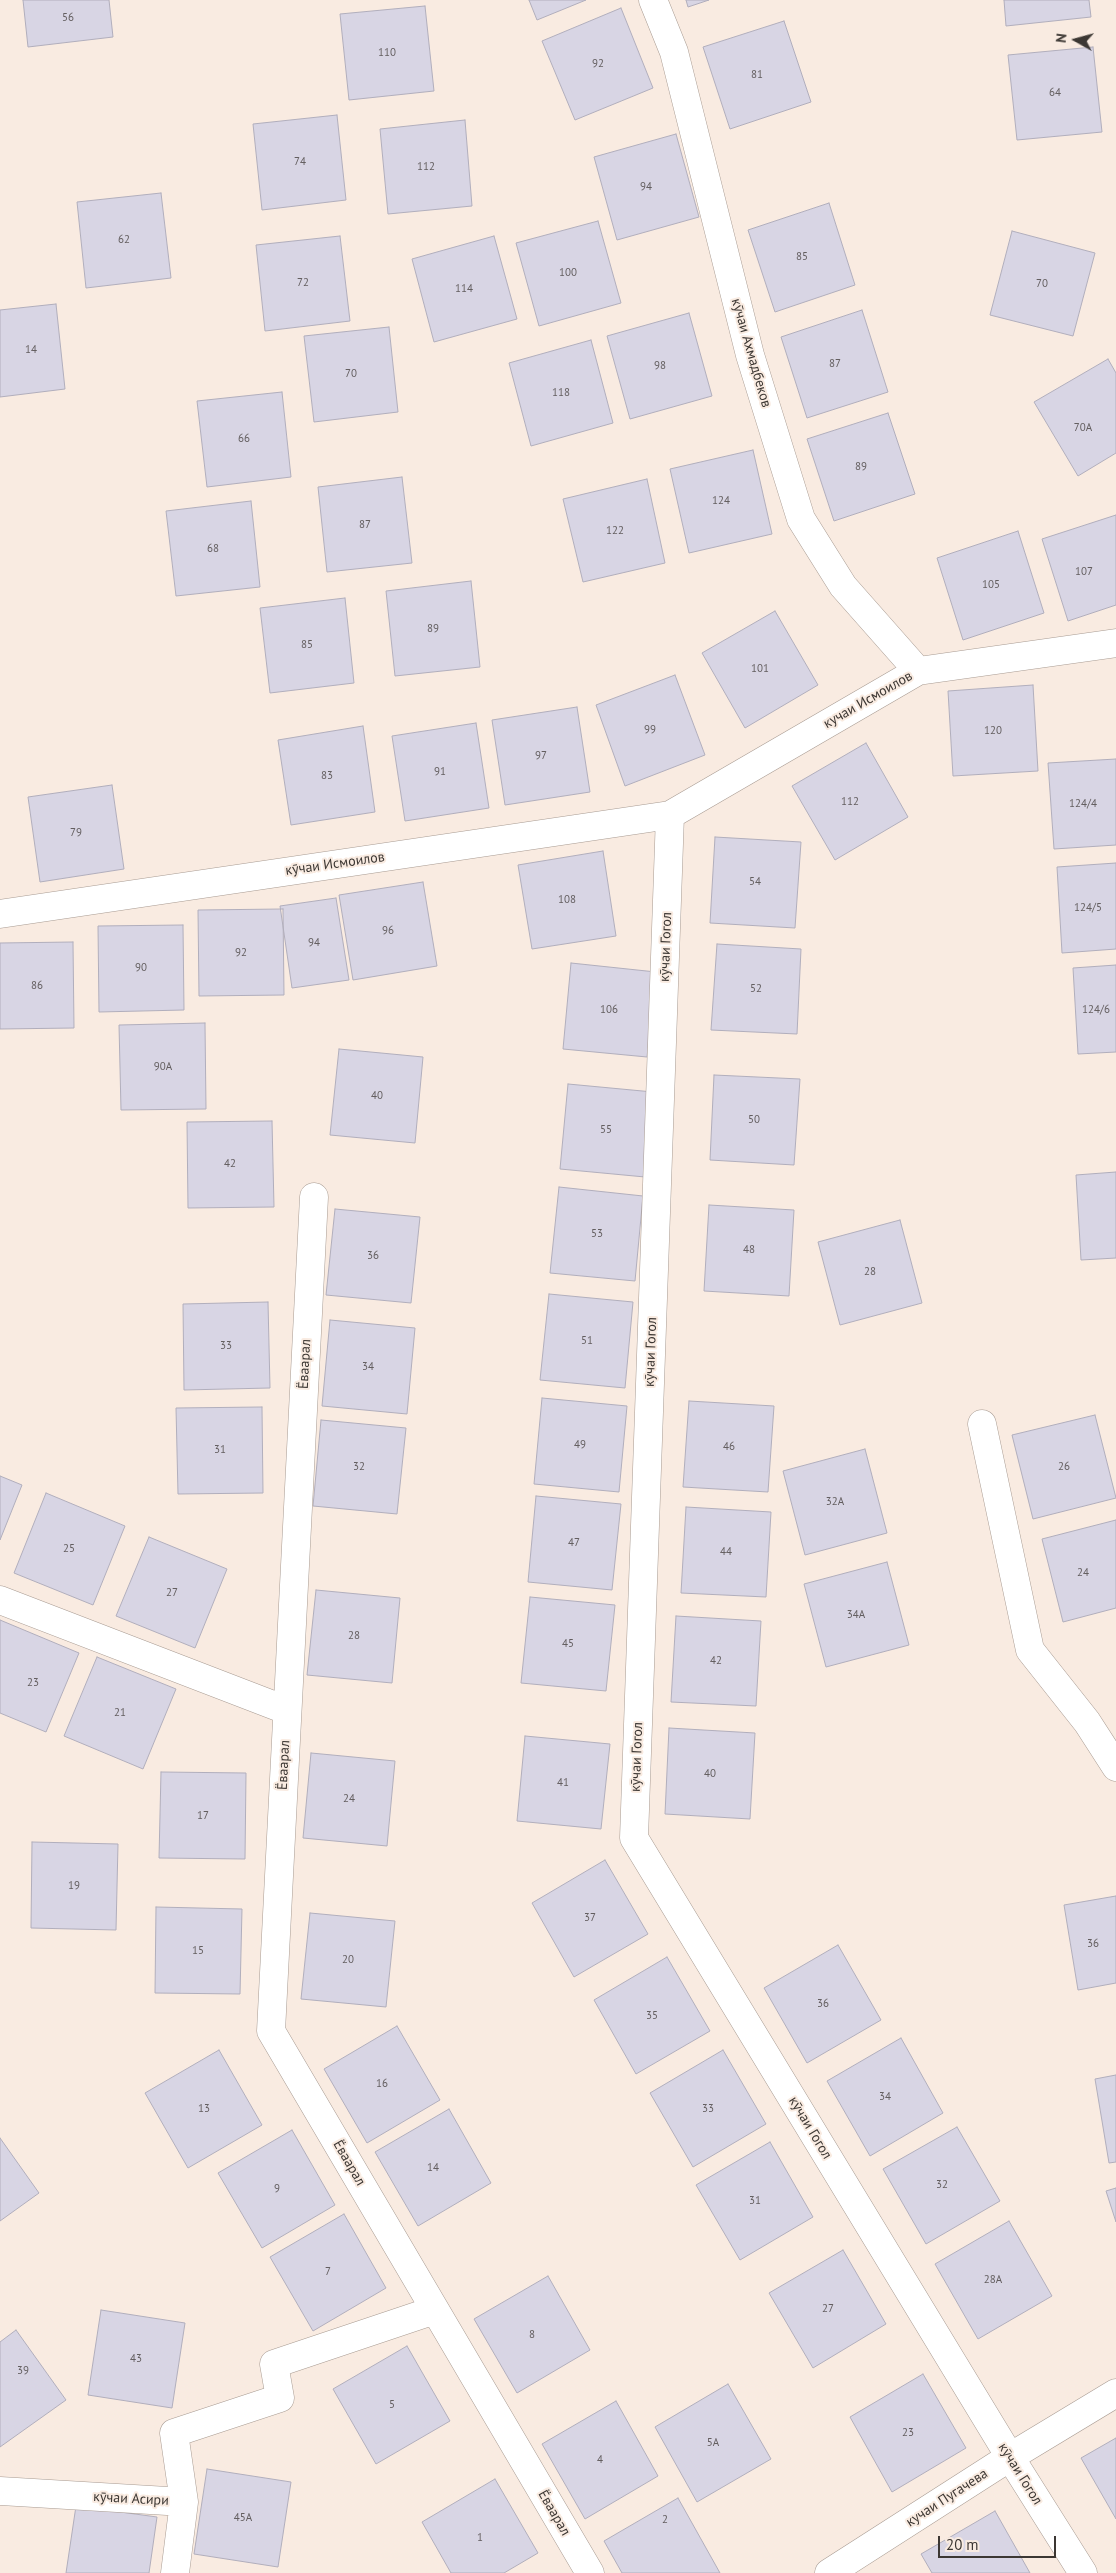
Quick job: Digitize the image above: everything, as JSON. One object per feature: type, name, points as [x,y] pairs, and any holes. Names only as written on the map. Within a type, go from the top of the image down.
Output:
[{"type":"street","name":"кӯчаи Ахмадбеков","points":[[653,0],[674,52],[750,355],[801,519],[843,586],[918,671]]},
{"type":"street","name":"кучаи Исмоилов","points":[[670,815],[918,671],[1116,643]]},
{"type":"street","name":"кӯчаи Исмоилов","points":[[0,914],[670,815]]},
{"type":"street","name":"кӯчаи Гогол","points":[[670,815],[634,1838],[1010,2457],[1083,2573]]},
{"type":"street","name":"Ёваарал","points":[[314,1197],[286,1710],[271,2031],[590,2573]]},
{"type":"street","points":[[982,1424],[1030,1650],[1088,1722],[1116,1767]]},
{"type":"street","points":[[0,1600],[286,1710]]},
{"type":"street","points":[[184,2502],[174,2433],[280,2398],[274,2364],[435,2310]]},
{"type":"street","name":"кучаи Пугачева","points":[[830,2573],[1010,2457],[1116,2392]]},
{"type":"street","name":"кӯчаи Асири","points":[[3,2491],[184,2502],[175,2573]]},
{"type":"building","points":[[23,0],[109,0],[113,37],[28,47]]},
{"type":"building","points":[[529,0],[586,0],[537,20]]},
{"type":"building","points":[[686,0],[709,0],[688,7]]},
{"type":"building","points":[[1004,0],[1089,0],[1091,17],[1006,26]]},
{"type":"building","points":[[425,6],[434,91],[349,100],[340,14]]},
{"type":"building","points":[[621,8],[653,88],[575,120],[542,41]]},
{"type":"building","points":[[784,21],[811,102],[730,129],[703,47]]},
{"type":"building","points":[[1093,47],[1102,132],[1017,140],[1008,55]]},
{"type":"building","points":[[337,115],[346,200],[262,210],[253,124]]},
{"type":"building","points":[[465,120],[472,206],[388,214],[380,129]]},
{"type":"building","points":[[676,134],[699,217],[617,240],[594,157]]},
{"type":"building","points":[[161,193],[171,278],[86,288],[77,202]]},
{"type":"building","points":[[829,203],[855,285],[775,312],[748,230]]},
{"type":"building","points":[[598,221],[621,303],[539,326],[516,243]]},
{"type":"building","points":[[1012,231],[1095,253],[1073,336],[990,315]]},
{"type":"building","points":[[340,236],[350,321],[265,331],[256,245]]},
{"type":"building","points":[[494,236],[517,319],[434,342],[412,259]]},
{"type":"building","points":[[56,304],[65,389],[0,397],[0,310]]},
{"type":"building","points":[[862,310],[888,392],[807,418],[781,337]]},
{"type":"building","points":[[689,313],[712,396],[630,419],[607,336]]},
{"type":"building","points":[[389,327],[398,412],[314,422],[304,336]]},
{"type":"building","points":[[591,340],[613,423],[531,446],[509,363]]},
{"type":"building","points":[[1108,359],[1116,373],[1116,453],[1078,476],[1034,402]]},
{"type":"building","points":[[282,392],[291,477],[207,487],[197,401]]},
{"type":"building","points":[[888,413],[915,494],[834,521],[807,439]]},
{"type":"building","points":[[753,450],[772,534],[689,553],[670,469]]},
{"type":"building","points":[[402,477],[412,563],[327,572],[318,487]]},
{"type":"building","points":[[647,479],[665,563],[583,582],[563,499]]},
{"type":"building","points":[[251,501],[260,587],[176,596],[166,511]]},
{"type":"building","points":[[1116,515],[1116,605],[1068,621],[1042,539]]},
{"type":"building","points":[[1018,531],[1044,613],[963,640],[937,558]]},
{"type":"building","points":[[471,581],[480,667],[395,676],[386,591]]},
{"type":"building","points":[[345,598],[354,683],[270,693],[260,608]]},
{"type":"building","points":[[775,611],[818,685],[745,728],[702,653]]},
{"type":"building","points":[[675,675],[705,755],[625,786],[596,705]]},
{"type":"building","points":[[1033,685],[1038,771],[953,776],[948,691]]},
{"type":"building","points":[[577,707],[590,792],[505,805],[492,720]]},
{"type":"building","points":[[476,723],[489,808],[405,821],[392,736]]},
{"type":"building","points":[[363,726],[375,812],[291,825],[278,740]]},
{"type":"building","points":[[866,743],[908,817],[835,860],[792,786]]},
{"type":"building","points":[[1116,759],[1116,845],[1054,849],[1048,763]]},
{"type":"building","points":[[112,785],[124,869],[40,882],[28,797]]},
{"type":"building","points":[[715,837],[801,842],[795,928],[710,923]]},
{"type":"building","points":[[603,851],[616,936],[532,949],[518,865]]},
{"type":"building","points":[[1116,863],[1116,949],[1062,953],[1057,867]]},
{"type":"building","points":[[423,882],[437,966],[353,980],[339,895]]},
{"type":"building","points":[[336,898],[349,980],[292,988],[280,906]]},
{"type":"building","points":[[283,909],[284,995],[199,996],[198,910]]},
{"type":"building","points":[[183,925],[184,1010],[99,1012],[98,926]]},
{"type":"building","points":[[73,942],[74,1028],[0,1029],[0,943]]},
{"type":"building","points":[[717,944],[801,949],[797,1034],[711,1030]]},
{"type":"building","points":[[571,963],[656,972],[647,1057],[563,1049]]},
{"type":"building","points":[[1116,965],[1116,1052],[1078,1054],[1073,968]]},
{"type":"building","points":[[205,1023],[206,1109],[121,1110],[119,1025]]},
{"type":"building","points":[[339,1049],[423,1057],[415,1143],[330,1135]]},
{"type":"building","points":[[714,1075],[800,1079],[794,1165],[710,1160]]},
{"type":"building","points":[[568,1084],[653,1092],[645,1177],[560,1169]]},
{"type":"building","points":[[272,1121],[274,1207],[188,1208],[187,1122]]},
{"type":"building","points":[[1116,1172],[1116,1258],[1081,1260],[1076,1175]]},
{"type":"building","points":[[559,1187],[643,1196],[635,1281],[550,1273]]},
{"type":"building","points":[[709,1205],[794,1210],[789,1296],[704,1291]]},
{"type":"building","points":[[335,1209],[420,1217],[411,1303],[326,1295]]},
{"type":"building","points":[[900,1220],[922,1303],[840,1325],[818,1242]]},
{"type":"building","points":[[549,1294],[633,1302],[625,1388],[540,1380]]},
{"type":"building","points":[[268,1302],[270,1388],[184,1390],[183,1304]]},
{"type":"building","points":[[330,1320],[415,1328],[407,1414],[322,1406]]},
{"type":"building","points":[[542,1398],[627,1406],[619,1492],[534,1484]]},
{"type":"building","points":[[689,1401],[774,1406],[768,1492],[683,1487]]},
{"type":"building","points":[[262,1407],[263,1493],[178,1494],[176,1408]]},
{"type":"building","points":[[1095,1415],[1116,1498],[1033,1519],[1012,1435]]},
{"type":"building","points":[[321,1420],[406,1428],[397,1514],[313,1506]]},
{"type":"building","points":[[865,1449],[887,1533],[805,1555],[783,1471]]},
{"type":"building","points":[[0,1476],[22,1485],[0,1540]]},
{"type":"building","points":[[46,1493],[125,1526],[93,1605],[14,1573]]},
{"type":"building","points":[[536,1496],[621,1504],[612,1590],[528,1582]]},
{"type":"building","points":[[686,1507],[771,1512],[766,1597],[681,1593]]},
{"type":"building","points":[[1116,1520],[1116,1608],[1063,1622],[1042,1539]]},
{"type":"building","points":[[149,1537],[227,1569],[195,1648],[116,1616]]},
{"type":"building","points":[[887,1562],[909,1645],[826,1667],[804,1584]]},
{"type":"building","points":[[316,1590],[400,1598],[392,1683],[307,1675]]},
{"type":"building","points":[[530,1597],[615,1605],[606,1691],[521,1683]]},
{"type":"building","points":[[676,1616],[761,1621],[756,1706],[671,1702]]},
{"type":"building","points":[[0,1620],[79,1653],[46,1732],[0,1713]]},
{"type":"building","points":[[97,1657],[176,1689],[143,1769],[64,1736]]},
{"type":"building","points":[[669,1728],[755,1733],[750,1819],[665,1814]]},
{"type":"building","points":[[525,1736],[610,1744],[601,1829],[517,1821]]},
{"type":"building","points":[[311,1753],[395,1761],[387,1846],[303,1838]]},
{"type":"building","points":[[161,1772],[246,1773],[245,1859],[159,1858]]},
{"type":"building","points":[[32,1842],[118,1844],[116,1930],[31,1928]]},
{"type":"building","points":[[605,1860],[648,1934],[574,1977],[532,1903]]},
{"type":"building","points":[[1116,1896],[1116,1983],[1078,1990],[1064,1905]]},
{"type":"building","points":[[156,1907],[242,1909],[240,1994],[155,1993]]},
{"type":"building","points":[[310,1913],[395,1921],[386,2007],[301,1999]]},
{"type":"building","points":[[838,1945],[881,2020],[807,2063],[764,1988]]},
{"type":"building","points":[[667,1957],[710,2031],[636,2074],[594,2000]]},
{"type":"building","points":[[397,2026],[440,2100],[367,2143],[324,2069]]},
{"type":"building","points":[[901,2038],[943,2113],[870,2156],[827,2081]]},
{"type":"building","points":[[219,2050],[262,2125],[188,2168],[145,2093]]},
{"type":"building","points":[[723,2050],[766,2124],[693,2167],[650,2093]]},
{"type":"building","points":[[1116,2075],[1116,2162],[1109,2163],[1095,2079]]},
{"type":"building","points":[[449,2109],[491,2183],[418,2226],[375,2152]]},
{"type":"building","points":[[957,2127],[1000,2201],[926,2244],[883,2169]]},
{"type":"building","points":[[292,2130],[335,2205],[262,2248],[218,2173]]},
{"type":"building","points":[[0,2138],[39,2193],[0,2221]]},
{"type":"building","points":[[770,2142],[813,2217],[740,2260],[696,2185]]},
{"type":"building","points":[[1116,2188],[1116,2222],[1106,2191]]},
{"type":"building","points":[[344,2214],[386,2288],[313,2331],[270,2257]]},
{"type":"building","points":[[1009,2221],[1052,2296],[978,2339],[935,2264]]},
{"type":"building","points":[[843,2250],[886,2324],[813,2368],[769,2293]]},
{"type":"building","points":[[548,2276],[590,2350],[517,2393],[474,2319]]},
{"type":"building","points":[[101,2310],[185,2323],[172,2408],[88,2395]]},
{"type":"building","points":[[16,2330],[66,2400],[0,2447],[0,2342]]},
{"type":"building","points":[[407,2346],[450,2421],[376,2464],[333,2389]]},
{"type":"building","points":[[923,2374],[966,2448],[892,2492],[850,2417]]},
{"type":"building","points":[[728,2384],[771,2459],[697,2502],[655,2427]]},
{"type":"building","points":[[616,2401],[658,2476],[585,2519],[542,2444]]},
{"type":"building","points":[[1116,2438],[1116,2519],[1081,2458]]},
{"type":"building","points":[[207,2469],[291,2482],[278,2567],[194,2554]]},
{"type":"building","points":[[495,2479],[538,2553],[504,2573],[451,2573],[422,2522]]},
{"type":"building","points":[[678,2498],[720,2573],[622,2573],[604,2541]]},
{"type":"building","points":[[76,2506],[157,2517],[149,2573],[66,2573]]},
{"type":"building","points":[[995,2511],[1030,2573],[932,2573],[921,2554]]}]
